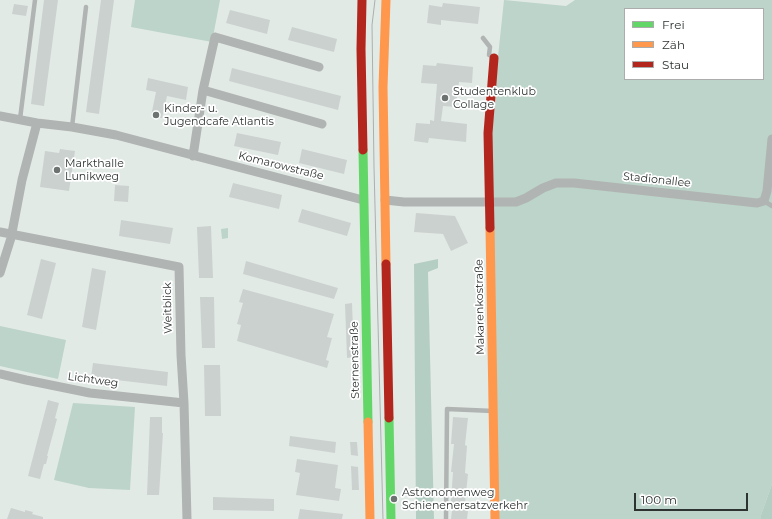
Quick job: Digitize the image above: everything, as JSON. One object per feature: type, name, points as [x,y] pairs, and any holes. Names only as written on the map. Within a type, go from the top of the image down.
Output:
[{"type":"street","name":"Sternenstraße","points":[[362,0],[361,48],[363,200],[370,519]]},
{"type":"street","points":[[386,0],[383,59],[391,519]]},
{"type":"street","points":[[193,156],[203,90],[216,37],[319,67]]},
{"type":"street","name":"Makarenkostraße","points":[[494,58],[488,133],[495,519]]},
{"type":"street","points":[[203,90],[322,124]]},
{"type":"street","name":"Komarowstraße","points":[[0,116],[116,135],[363,200]]},
{"type":"street","points":[[0,273],[12,234],[22,180],[37,123]]},
{"type":"street","name":"Stadionallee","points":[[490,203],[516,202],[556,183],[574,183],[768,204],[772,139]]},
{"type":"street","points":[[363,200],[490,203]]},
{"type":"street","points":[[0,232],[12,234]]},
{"type":"street","name":"Weitblick","points":[[12,234],[179,267],[187,519]]},
{"type":"street","name":"Lichtweg","points":[[0,374],[90,393],[184,403]]},
{"type":"lane","points":[[20,119],[35,0]]},
{"type":"lane","points":[[72,127],[86,7]]},
{"type":"lane","name":"Makarenkostraße","points":[[483,38],[490,46],[489,55],[494,58]]},
{"type":"lane","points":[[446,519],[446,409],[493,411]]},
{"type":"green space","points":[[135,0],[220,0],[212,42],[131,27]]},
{"type":"green space","points":[[504,0],[566,6],[575,0],[772,0],[772,484],[761,519],[499,519],[491,123]]},
{"type":"green space","points":[[228,228],[228,238],[222,239],[221,229]]},
{"type":"green space","points":[[438,259],[438,268],[428,272],[434,519],[416,519],[414,264]]},
{"type":"green space","points":[[0,326],[66,340],[58,379],[0,366]]},
{"type":"green space","points":[[73,403],[135,407],[130,490],[89,488],[54,480]]},
{"type":"green space","points":[[772,484],[772,519],[761,519],[761,515]]},
{"type":"building","points":[[44,0],[58,0],[44,106],[31,104]]},
{"type":"building","points":[[101,0],[114,0],[99,114],[86,112]]},
{"type":"building","points":[[443,3],[480,7],[478,24],[441,20],[441,25],[427,23],[429,5],[442,7]]},
{"type":"building","points":[[14,4],[28,6],[26,16],[12,14]]},
{"type":"building","points":[[230,10],[270,20],[267,34],[226,23]]},
{"type":"building","points":[[292,27],[337,39],[334,52],[288,40]]},
{"type":"building","points":[[437,63],[473,67],[472,83],[459,82],[456,107],[443,106],[441,121],[467,124],[466,142],[429,138],[428,143],[414,141],[416,123],[430,124],[430,120],[434,121],[437,84],[421,83],[423,65],[436,66]]},
{"type":"building","points":[[232,68],[341,96],[338,110],[229,81]]},
{"type":"building","points":[[148,78],[188,87],[186,100],[167,96],[162,118],[151,116],[156,92],[146,90]]},
{"type":"building","points":[[237,133],[281,142],[278,155],[234,146]]},
{"type":"building","name":"Markthalle Lunikweg","points":[[60,149],[75,151],[69,191],[40,187],[45,151],[59,153]]},
{"type":"building","points":[[302,149],[347,160],[344,174],[299,163]]},
{"type":"building","points":[[233,183],[282,195],[279,209],[229,197]]},
{"type":"building","points":[[115,185],[129,186],[128,202],[114,201]]},
{"type":"building","points":[[302,209],[351,223],[347,236],[298,222]]},
{"type":"building","points":[[416,213],[455,216],[468,243],[451,251],[443,234],[414,232]]},
{"type":"building","points":[[121,220],[173,228],[170,244],[119,236]]},
{"type":"building","points":[[211,226],[213,278],[199,278],[197,227]]},
{"type":"building","points":[[41,259],[56,263],[42,319],[27,315]]},
{"type":"building","points":[[246,261],[338,288],[334,299],[243,274]]},
{"type":"building","points":[[92,268],[106,271],[96,330],[82,327]]},
{"type":"building","points":[[243,289],[334,314],[327,337],[332,338],[326,360],[329,361],[327,368],[237,341],[241,325],[237,324],[243,303],[239,302]]},
{"type":"building","points":[[200,297],[214,297],[215,348],[202,348]]},
{"type":"building","points":[[352,303],[354,357],[347,358],[345,304]]},
{"type":"building","points":[[93,363],[168,372],[167,386],[91,377]]},
{"type":"building","points":[[204,365],[220,365],[221,416],[205,416]]},
{"type":"building","points":[[48,400],[59,403],[55,418],[57,419],[46,464],[44,464],[40,479],[28,476]]},
{"type":"building","points":[[150,417],[162,417],[163,433],[159,495],[147,495]]},
{"type":"building","points":[[453,417],[468,418],[465,445],[467,446],[465,473],[468,474],[465,503],[469,503],[467,519],[451,519],[453,502],[451,501],[453,472],[451,472],[454,444],[451,444]]},
{"type":"building","points":[[290,436],[336,442],[335,453],[289,446]]},
{"type":"building","points":[[350,442],[357,442],[358,456],[351,455]]},
{"type":"building","points":[[297,459],[338,465],[335,488],[341,489],[339,501],[296,495],[300,473],[295,472]]},
{"type":"building","points":[[351,466],[358,467],[359,490],[352,490]]},
{"type":"building","points":[[213,497],[274,499],[274,511],[213,510]]},
{"type":"building","points":[[11,508],[25,512],[25,510],[33,512],[32,514],[43,517],[43,519],[7,519]]},
{"type":"building","points":[[300,509],[343,514],[342,519],[298,519]]},
{"type":"tram line","points":[[375,0],[372,25],[374,167],[383,519]]},
{"type":"traffic: fast","points":[[363,150],[368,422]]},
{"type":"traffic: fast","points":[[389,418],[391,519]]},
{"type":"traffic: slow","points":[[386,0],[383,87],[386,264]]},
{"type":"traffic: slow","points":[[490,228],[495,519]]},
{"type":"traffic: slow","points":[[368,422],[370,519]]},
{"type":"traffic: jam","points":[[362,0],[361,49],[363,150]]},
{"type":"traffic: jam","points":[[490,228],[488,133],[494,58]]},
{"type":"traffic: jam","points":[[386,264],[389,418]]},
{"type":"place","name":"Studentenklub Collage","points":[[445,98]]},
{"type":"place","name":"Kinder- u. Jugendcafe Atlantis","points":[[156,115]]},
{"type":"place","name":"Markthalle Lunikweg","points":[[57,170]]},
{"type":"place","name":"Astronomenweg Schienenersatzverkehr","points":[[394,499]]}]
